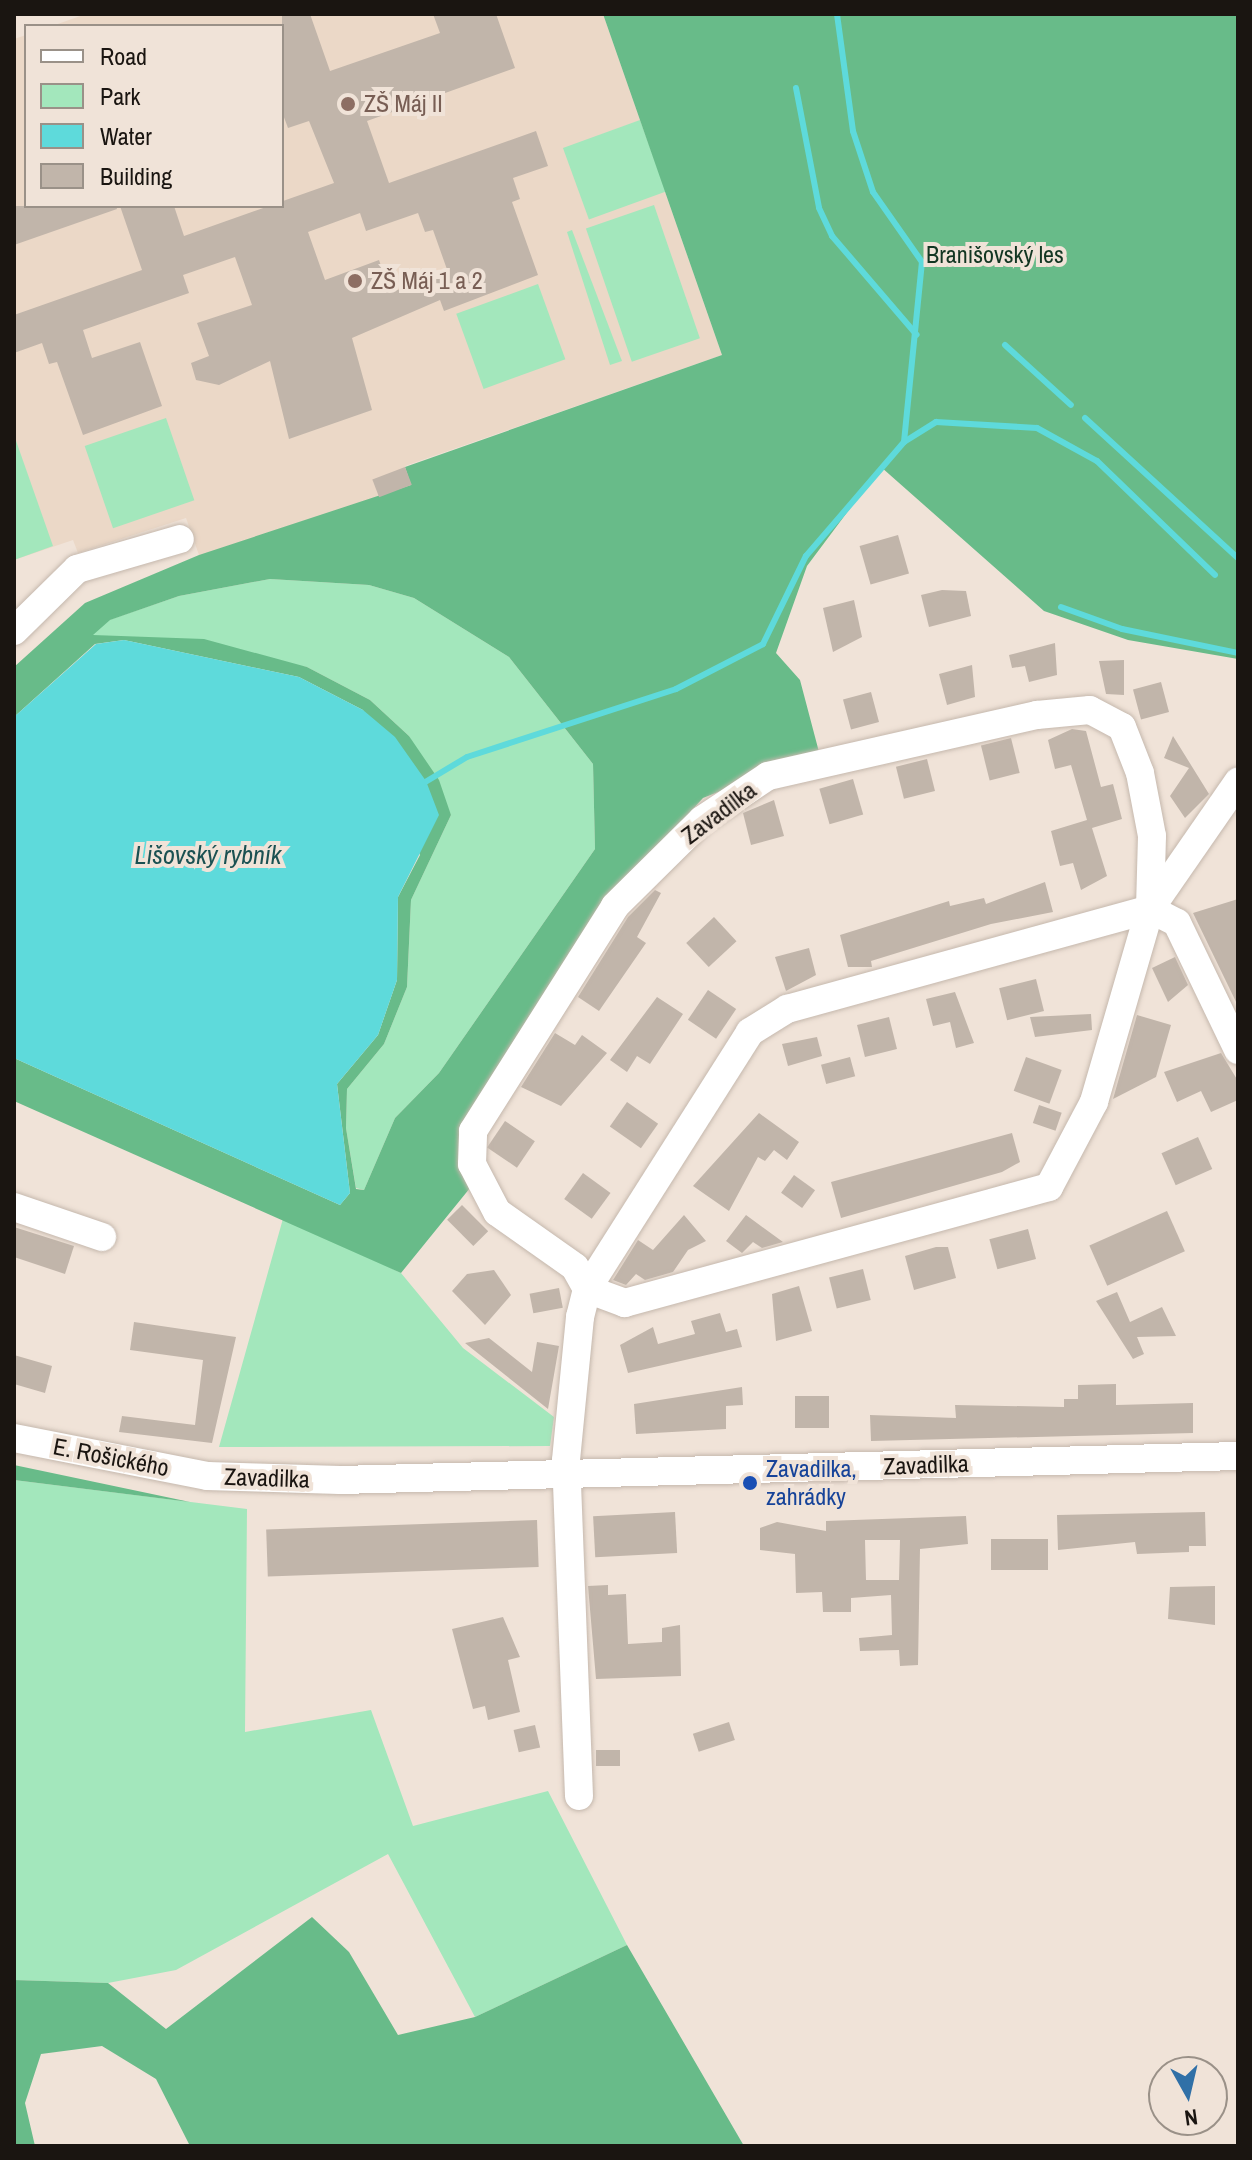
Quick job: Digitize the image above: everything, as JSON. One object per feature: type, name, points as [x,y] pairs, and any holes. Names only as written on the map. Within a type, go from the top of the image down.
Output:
[{"type":"street","points":[[14,631],[77,569],[180,539]]},
{"type":"street","name":"Zavadilka","points":[[1090,710],[1122,727],[1140,773],[1152,836],[1150,909],[1099,1089],[1049,1187],[625,1303],[587,1289],[575,1267],[497,1212],[472,1164],[473,1131],[615,906],[702,820],[768,776],[1037,715],[1090,710]]},
{"type":"street","name":"Zavadilka","points":[[1150,909],[1238,782]]},
{"type":"street","points":[[579,1796],[566,1476],[587,1289],[750,1032],[766,1019],[1150,909],[1177,923],[1238,1050]]},
{"type":"street","points":[[14,1207],[102,1237]]},
{"type":"street","name":"E. Rošického","points":[[14,1438],[207,1476]]},
{"type":"street","name":"Zavadilka","points":[[207,1476],[566,1476],[1238,1456]]},
{"type":"shaded area","name":"ZŠ Máj 1 a 2","points":[[86,14],[603,14],[722,355],[405,466],[412,485],[267,538],[199,555],[186,518],[78,553],[73,540],[14,560],[14,39],[24,36],[24,208],[284,208],[284,24],[58,24]]},
{"type":"green space","name":"Branišovský les","points":[[603,14],[1238,14],[1238,659],[1128,640],[1044,611],[881,467],[807,566],[776,653],[800,680],[819,752],[703,798],[608,902],[470,1118],[470,1188],[401,1273],[14,1101],[14,1058],[340,1205],[350,1193],[337,1084],[378,1035],[397,980],[398,897],[420,855],[363,710],[299,677],[124,640],[95,644],[14,717],[14,667],[85,603],[199,555],[411,485],[405,467],[722,355]],"holes":[[[270,579],[369,585],[414,598],[509,657],[593,764],[595,849],[439,1073],[395,1118],[364,1190],[356,1189],[346,1128],[347,1089],[384,1044],[407,987],[411,900],[451,815],[439,780],[409,736],[370,700],[307,667],[204,639],[93,635],[110,620],[179,596]]]},
{"type":"green space","points":[[640,120],[666,191],[589,219],[563,148]]},
{"type":"green space","points":[[654,205],[700,338],[632,362],[586,228]]},
{"type":"green space","points":[[572,230],[622,361],[610,365],[567,232]]},
{"type":"green space","points":[[538,284],[565,359],[484,389],[456,314]]},
{"type":"green space","points":[[166,418],[194,500],[113,528],[85,446]]},
{"type":"green space","points":[[14,435],[53,546],[14,560]]},
{"type":"green space","points":[[270,579],[369,585],[414,598],[509,657],[593,764],[595,849],[439,1073],[395,1118],[364,1190],[356,1188],[346,1128],[347,1089],[384,1044],[407,987],[411,900],[451,815],[409,736],[370,700],[307,667],[91,635],[109,620],[179,596]]},
{"type":"green space","points":[[284,1215],[401,1273],[463,1348],[554,1417],[550,1446],[219,1447]]},
{"type":"green space","points":[[14,1465],[190,1502],[14,1480]]},
{"type":"green space","points":[[14,1480],[247,1509],[245,1732],[371,1710],[413,1826],[548,1791],[627,1945],[475,2017],[388,1854],[176,1970],[108,1983],[14,1980]]},
{"type":"green space","points":[[312,1917],[349,1952],[398,2035],[475,2017],[627,1945],[744,2146],[190,2146],[156,2079],[102,2046],[41,2054],[25,2103],[35,2146],[14,2146],[14,1980],[108,1983],[166,2029]]},
{"type":"water","name":"Lišovský rybník","points":[[124,640],[299,677],[363,710],[395,737],[426,781],[439,815],[398,897],[397,980],[378,1035],[337,1084],[350,1193],[340,1205],[14,1058],[14,717],[96,644]]},
{"type":"building","points":[[282,14],[310,14],[330,71],[440,33],[433,14],[496,14],[515,68],[367,121],[389,183],[536,131],[548,166],[513,178],[520,199],[512,202],[538,275],[444,311],[440,300],[352,338],[372,410],[289,439],[270,361],[219,385],[196,380],[191,363],[209,356],[197,323],[252,305],[235,257],[183,275],[189,293],[83,330],[92,358],[140,342],[162,406],[83,435],[57,362],[49,364],[42,343],[14,353],[14,315],[142,270],[121,208],[175,208],[184,236],[263,208],[284,208],[284,201],[334,183],[309,121],[288,128],[284,117]],"holes":[[[360,213],[366,231],[418,213],[425,232],[433,230],[449,275],[390,292],[379,260],[325,280],[308,232]]]},
{"type":"building","points":[[14,206],[117,208],[117,209],[14,245]]},
{"type":"building","points":[[405,467],[412,485],[379,497],[372,480]]},
{"type":"building","points":[[898,535],[909,573],[871,584],[860,546]]},
{"type":"building","points":[[942,590],[966,591],[971,616],[929,627],[921,595]]},
{"type":"building","points":[[854,600],[862,637],[833,652],[823,608]]},
{"type":"building","points":[[1055,643],[1057,675],[1029,682],[1025,666],[1012,668],[1009,655]]},
{"type":"building","points":[[1124,660],[1124,695],[1106,694],[1099,661]]},
{"type":"building","points":[[972,665],[975,697],[947,705],[939,674]]},
{"type":"building","points":[[1161,682],[1169,712],[1141,719],[1133,690]]},
{"type":"building","points":[[871,692],[879,722],[851,729],[843,700]]},
{"type":"building","points":[[1072,729],[1086,731],[1101,787],[1113,784],[1122,819],[1092,828],[1107,876],[1081,890],[1073,863],[1060,866],[1051,831],[1087,820],[1071,765],[1055,769],[1048,740]]},
{"type":"building","points":[[1173,736],[1209,794],[1185,818],[1170,796],[1189,768],[1164,758]]},
{"type":"building","points":[[1011,738],[1020,773],[990,780],[981,745]]},
{"type":"building","points":[[927,759],[935,791],[904,799],[896,767]]},
{"type":"building","points":[[853,779],[863,815],[830,824],[819,789]]},
{"type":"building","points":[[774,800],[784,836],[751,845],[743,813]]},
{"type":"building","points":[[1045,882],[1053,912],[991,924],[871,961],[872,967],[848,967],[840,935],[949,901],[950,906],[984,898],[986,904]]},
{"type":"building","points":[[655,890],[661,893],[637,937],[646,943],[599,1011],[578,997],[628,917]]},
{"type":"building","points":[[1238,899],[1238,1006],[1193,913]]},
{"type":"building","points":[[714,917],[737,941],[709,967],[686,943]]},
{"type":"building","points":[[809,948],[816,975],[786,991],[775,957]]},
{"type":"building","points":[[1175,957],[1188,985],[1168,1002],[1152,968]]},
{"type":"building","points":[[1036,979],[1044,1011],[1007,1020],[999,988]]},
{"type":"building","points":[[708,990],[736,1009],[716,1039],[688,1020]]},
{"type":"building","points":[[955,992],[974,1043],[956,1048],[950,1022],[933,1026],[926,999]]},
{"type":"building","points":[[657,997],[683,1014],[650,1064],[637,1056],[627,1072],[610,1060]]},
{"type":"building","points":[[1091,1014],[1092,1030],[1035,1037],[1030,1017]]},
{"type":"building","points":[[1137,1015],[1171,1025],[1156,1077],[1113,1099]]},
{"type":"building","points":[[889,1017],[897,1049],[865,1057],[857,1025]]},
{"type":"building","points":[[555,1033],[575,1045],[582,1035],[607,1053],[561,1106],[521,1087]]},
{"type":"building","points":[[817,1037],[822,1056],[788,1066],[782,1044]]},
{"type":"building","points":[[1221,1053],[1238,1081],[1238,1100],[1211,1112],[1201,1091],[1177,1102],[1164,1072]]},
{"type":"building","points":[[850,1057],[855,1076],[826,1084],[821,1065]]},
{"type":"building","points":[[1026,1057],[1062,1070],[1049,1104],[1014,1091]]},
{"type":"building","points":[[627,1102],[658,1124],[641,1148],[610,1127]]},
{"type":"building","points":[[1039,1105],[1062,1113],[1056,1131],[1033,1123]]},
{"type":"building","points":[[759,1113],[799,1142],[787,1160],[774,1150],[765,1161],[758,1157],[729,1211],[693,1186]]},
{"type":"building","points":[[505,1121],[535,1141],[517,1168],[487,1148]]},
{"type":"building","points":[[1012,1133],[1020,1162],[1002,1172],[841,1218],[831,1182]]},
{"type":"building","points":[[1198,1137],[1212,1169],[1176,1185],[1161,1153]]},
{"type":"building","points":[[583,1173],[611,1193],[592,1219],[564,1199]]},
{"type":"building","points":[[794,1175],[815,1190],[802,1208],[781,1193]]},
{"type":"building","points":[[462,1205],[488,1231],[473,1246],[447,1220]]},
{"type":"building","points":[[1167,1211],[1185,1251],[1107,1286],[1089,1246]]},
{"type":"building","points":[[684,1215],[706,1241],[688,1250],[673,1272],[645,1280],[636,1274],[626,1285],[613,1280],[638,1240],[653,1250]]},
{"type":"building","points":[[746,1215],[783,1242],[762,1248],[753,1242],[742,1253],[726,1241]]},
{"type":"building","points":[[14,1227],[74,1246],[65,1274],[14,1257]]},
{"type":"building","points":[[1028,1229],[1036,1259],[997,1269],[989,1239]]},
{"type":"building","points":[[936,1247],[948,1247],[956,1278],[914,1290],[905,1256]]},
{"type":"building","points":[[863,1269],[871,1300],[837,1309],[829,1277]]},
{"type":"building","points":[[494,1270],[511,1295],[485,1325],[452,1291],[467,1274]]},
{"type":"building","points":[[799,1286],[812,1331],[776,1341],[772,1294]]},
{"type":"building","points":[[559,1288],[563,1308],[533,1313],[530,1294]]},
{"type":"building","points":[[1117,1292],[1130,1322],[1162,1307],[1176,1336],[1137,1337],[1144,1354],[1133,1359],[1096,1301]]},
{"type":"building","points":[[720,1313],[726,1332],[737,1329],[742,1347],[628,1373],[620,1345],[653,1327],[658,1344],[695,1334],[691,1321]]},
{"type":"building","points":[[134,1322],[236,1337],[212,1443],[119,1432],[122,1416],[195,1425],[203,1360],[130,1350]]},
{"type":"building","points":[[489,1338],[532,1372],[537,1342],[559,1346],[548,1409],[465,1343]]},
{"type":"building","points":[[14,1355],[52,1366],[45,1393],[14,1384]]},
{"type":"building","points":[[1116,1384],[1116,1405],[1193,1403],[1193,1433],[871,1441],[870,1415],[956,1418],[955,1405],[1064,1407],[1064,1399],[1078,1399],[1078,1385]]},
{"type":"building","points":[[742,1387],[743,1405],[726,1406],[726,1429],[636,1434],[634,1404]]},
{"type":"building","points":[[795,1396],[829,1396],[829,1428],[795,1428]]},
{"type":"building","points":[[675,1512],[677,1553],[595,1557],[593,1516]]},
{"type":"building","points":[[1205,1512],[1206,1546],[1189,1546],[1189,1552],[1137,1554],[1135,1542],[1058,1550],[1057,1515]]},
{"type":"building","points":[[966,1516],[968,1544],[920,1549],[918,1665],[900,1666],[899,1650],[860,1651],[859,1638],[892,1635],[891,1595],[851,1598],[851,1612],[823,1612],[822,1592],[796,1593],[795,1554],[760,1550],[760,1528],[777,1522],[826,1531],[826,1521]],"holes":[[[865,1540],[900,1540],[899,1580],[866,1580]]]},
{"type":"building","points":[[537,1520],[539,1567],[268,1576],[266,1529]]},
{"type":"building","points":[[991,1539],[1048,1539],[1048,1570],[991,1570]]},
{"type":"building","points":[[608,1585],[608,1595],[626,1594],[628,1644],[662,1642],[662,1628],[680,1625],[681,1676],[596,1679],[588,1586]]},
{"type":"building","points":[[1215,1586],[1215,1625],[1168,1619],[1170,1587]]},
{"type":"building","points":[[503,1617],[520,1657],[508,1660],[520,1712],[488,1720],[485,1706],[473,1709],[452,1629]]},
{"type":"building","points":[[729,1722],[735,1740],[699,1752],[693,1734]]},
{"type":"building","points":[[535,1725],[540,1747],[519,1752],[514,1730]]},
{"type":"building","points":[[596,1750],[620,1750],[620,1766],[596,1766]]},
{"type":"waterway","points":[[422,784],[467,757],[676,689],[763,644],[806,556],[904,442],[922,262],[873,192],[853,131],[837,14]]},
{"type":"waterway","points":[[796,88],[819,208],[832,236],[917,335]]},
{"type":"waterway","points":[[1005,345],[1071,405]]},
{"type":"waterway","points":[[1085,418],[1238,558]]},
{"type":"waterway","points":[[904,442],[936,422],[1037,428],[1097,461],[1215,575]]},
{"type":"waterway","points":[[1061,607],[1122,629],[1238,653]]},
{"type":"place","name":"ZŠ Máj II","points":[[348,104]]},
{"type":"place","name":"ZŠ Máj 1 a 2","points":[[355,281]]},
{"type":"place","name":"Zavadilka, zahrádky","points":[[750,1483]]}]
